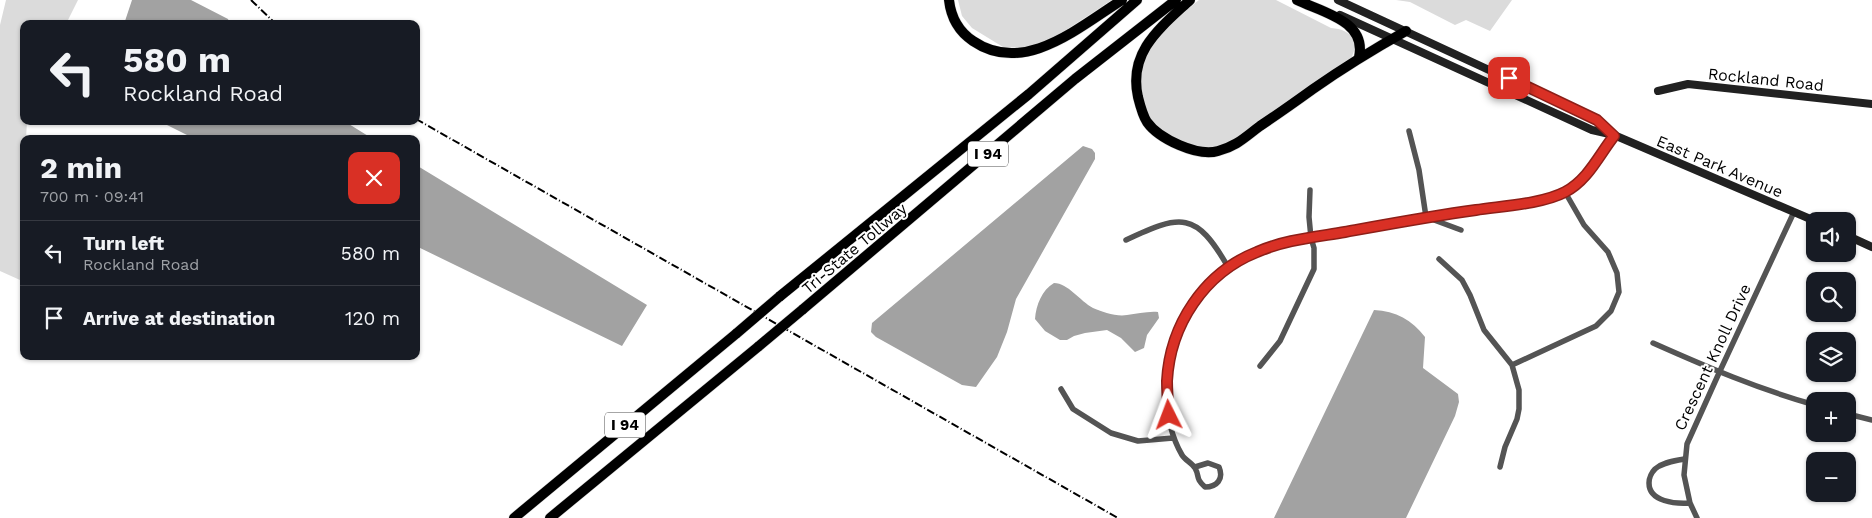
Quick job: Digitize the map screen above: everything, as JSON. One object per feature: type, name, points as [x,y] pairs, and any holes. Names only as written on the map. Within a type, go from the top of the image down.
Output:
[{"type":"highway","points":[[949,0],[950,11],[955,23],[972,40],[1000,53],[1022,54],[1041,49],[1069,34],[1122,0]]},
{"type":"highway","name":"Tri-State Tollway","points":[[514,518],[779,297],[1029,94],[1137,0]]},
{"type":"highway","name":"Tri-State Tollway","points":[[550,518],[760,346],[1082,74],[1176,0]]},
{"type":"highway","points":[[1190,0],[1152,37],[1141,57],[1135,75],[1139,100],[1146,121],[1156,131],[1176,144],[1195,150],[1215,152],[1238,144],[1259,127],[1359,57],[1406,31]]},
{"type":"highway","points":[[1297,0],[1348,24],[1356,32],[1360,43],[1359,57]]},
{"type":"main road","points":[[1306,0],[1592,130],[1614,136]]},
{"type":"main road","points":[[1338,0],[1597,120],[1614,136]]},
{"type":"main road","name":"Rockland Road","points":[[1658,90],[1688,84],[1872,104]]},
{"type":"main road","name":"East Park Avenue","points":[[1614,136],[1806,217]]},
{"type":"main road","points":[[1856,240],[1872,247]]},
{"type":"street","points":[[1409,131],[1419,170],[1426,217]]},
{"type":"street","points":[[1195,467],[1208,463],[1219,467],[1221,472],[1218,484],[1212,487],[1205,487],[1198,481],[1195,467],[1184,458],[1173,438],[1167,383],[1171,351],[1184,318],[1194,301],[1208,284],[1228,267],[1257,251],[1311,238],[1558,196],[1576,186],[1614,136]]},
{"type":"street","points":[[1260,366],[1280,341],[1314,269],[1314,248],[1309,217],[1310,190]]},
{"type":"street","points":[[1512,365],[1596,326],[1611,311],[1619,292],[1617,273],[1611,258],[1584,225],[1565,192]]},
{"type":"street","name":"Crescent Knoll Drive","points":[[1697,518],[1690,503],[1684,475],[1684,458],[1692,430],[1794,212]]},
{"type":"street","points":[[1426,217],[1460,230]]},
{"type":"street","points":[[1126,240],[1154,226],[1174,222],[1188,222],[1200,228],[1210,237],[1228,267]]},
{"type":"street","points":[[1439,259],[1462,280],[1484,330],[1512,365],[1519,390],[1519,409],[1517,419],[1504,447],[1500,467]]},
{"type":"street","points":[[1653,343],[1765,390],[1806,402]]},
{"type":"street","points":[[1060,389],[1073,409],[1111,433],[1138,441],[1173,438]]},
{"type":"street","points":[[1856,416],[1872,420]]},
{"type":"street","points":[[1684,458],[1655,469],[1650,478],[1649,485],[1651,490],[1663,500],[1682,504],[1690,503]]},
{"type":"shaded area","points":[[6,0],[78,0],[68,20],[20,20],[20,125],[27,125],[26,135],[20,135],[20,280],[0,271],[0,25]]},
{"type":"shaded area","points":[[132,0],[191,0],[228,20],[125,20]]},
{"type":"shaded area","points":[[958,0],[1112,0],[1063,32],[1034,47],[1003,47],[972,28],[962,16]]},
{"type":"shaded area","points":[[1199,0],[1276,0],[1331,28],[1349,34],[1355,40],[1355,48],[1349,65],[1215,150],[1188,146],[1146,120],[1139,78],[1141,67],[1153,45],[1181,15]]},
{"type":"shaded area","points":[[1396,0],[1512,0],[1490,31],[1466,20],[1455,25],[1410,2]]},
{"type":"shaded area","points":[[167,125],[350,125],[367,135],[187,135]]},
{"type":"shaded area","points":[[1083,146],[1092,149],[1095,153],[1095,159],[1016,299],[1007,332],[997,357],[976,387],[962,385],[876,337],[871,332],[872,323]]},
{"type":"shaded area","points":[[420,167],[647,305],[622,346],[420,248]]},
{"type":"shaded area","points":[[1054,283],[1069,289],[1093,308],[1114,315],[1158,312],[1159,318],[1147,335],[1144,348],[1135,352],[1121,338],[1107,330],[1085,333],[1067,340],[1060,340],[1045,331],[1035,319],[1038,303],[1046,290]]},
{"type":"shaded area","points":[[1374,310],[1396,314],[1409,321],[1420,331],[1425,337],[1423,368],[1458,394],[1459,402],[1455,416],[1406,518],[1274,518]]},
{"type":"railway","points":[[251,0],[272,20]]},
{"type":"railway","points":[[420,121],[1118,518]]},
{"type":"route","points":[[1169,415],[1167,383],[1171,351],[1184,318],[1194,301],[1208,284],[1219,274],[1257,251],[1311,238],[1426,217],[1524,203],[1558,196],[1576,186],[1597,161],[1614,136],[1597,120],[1509,78]]}]
